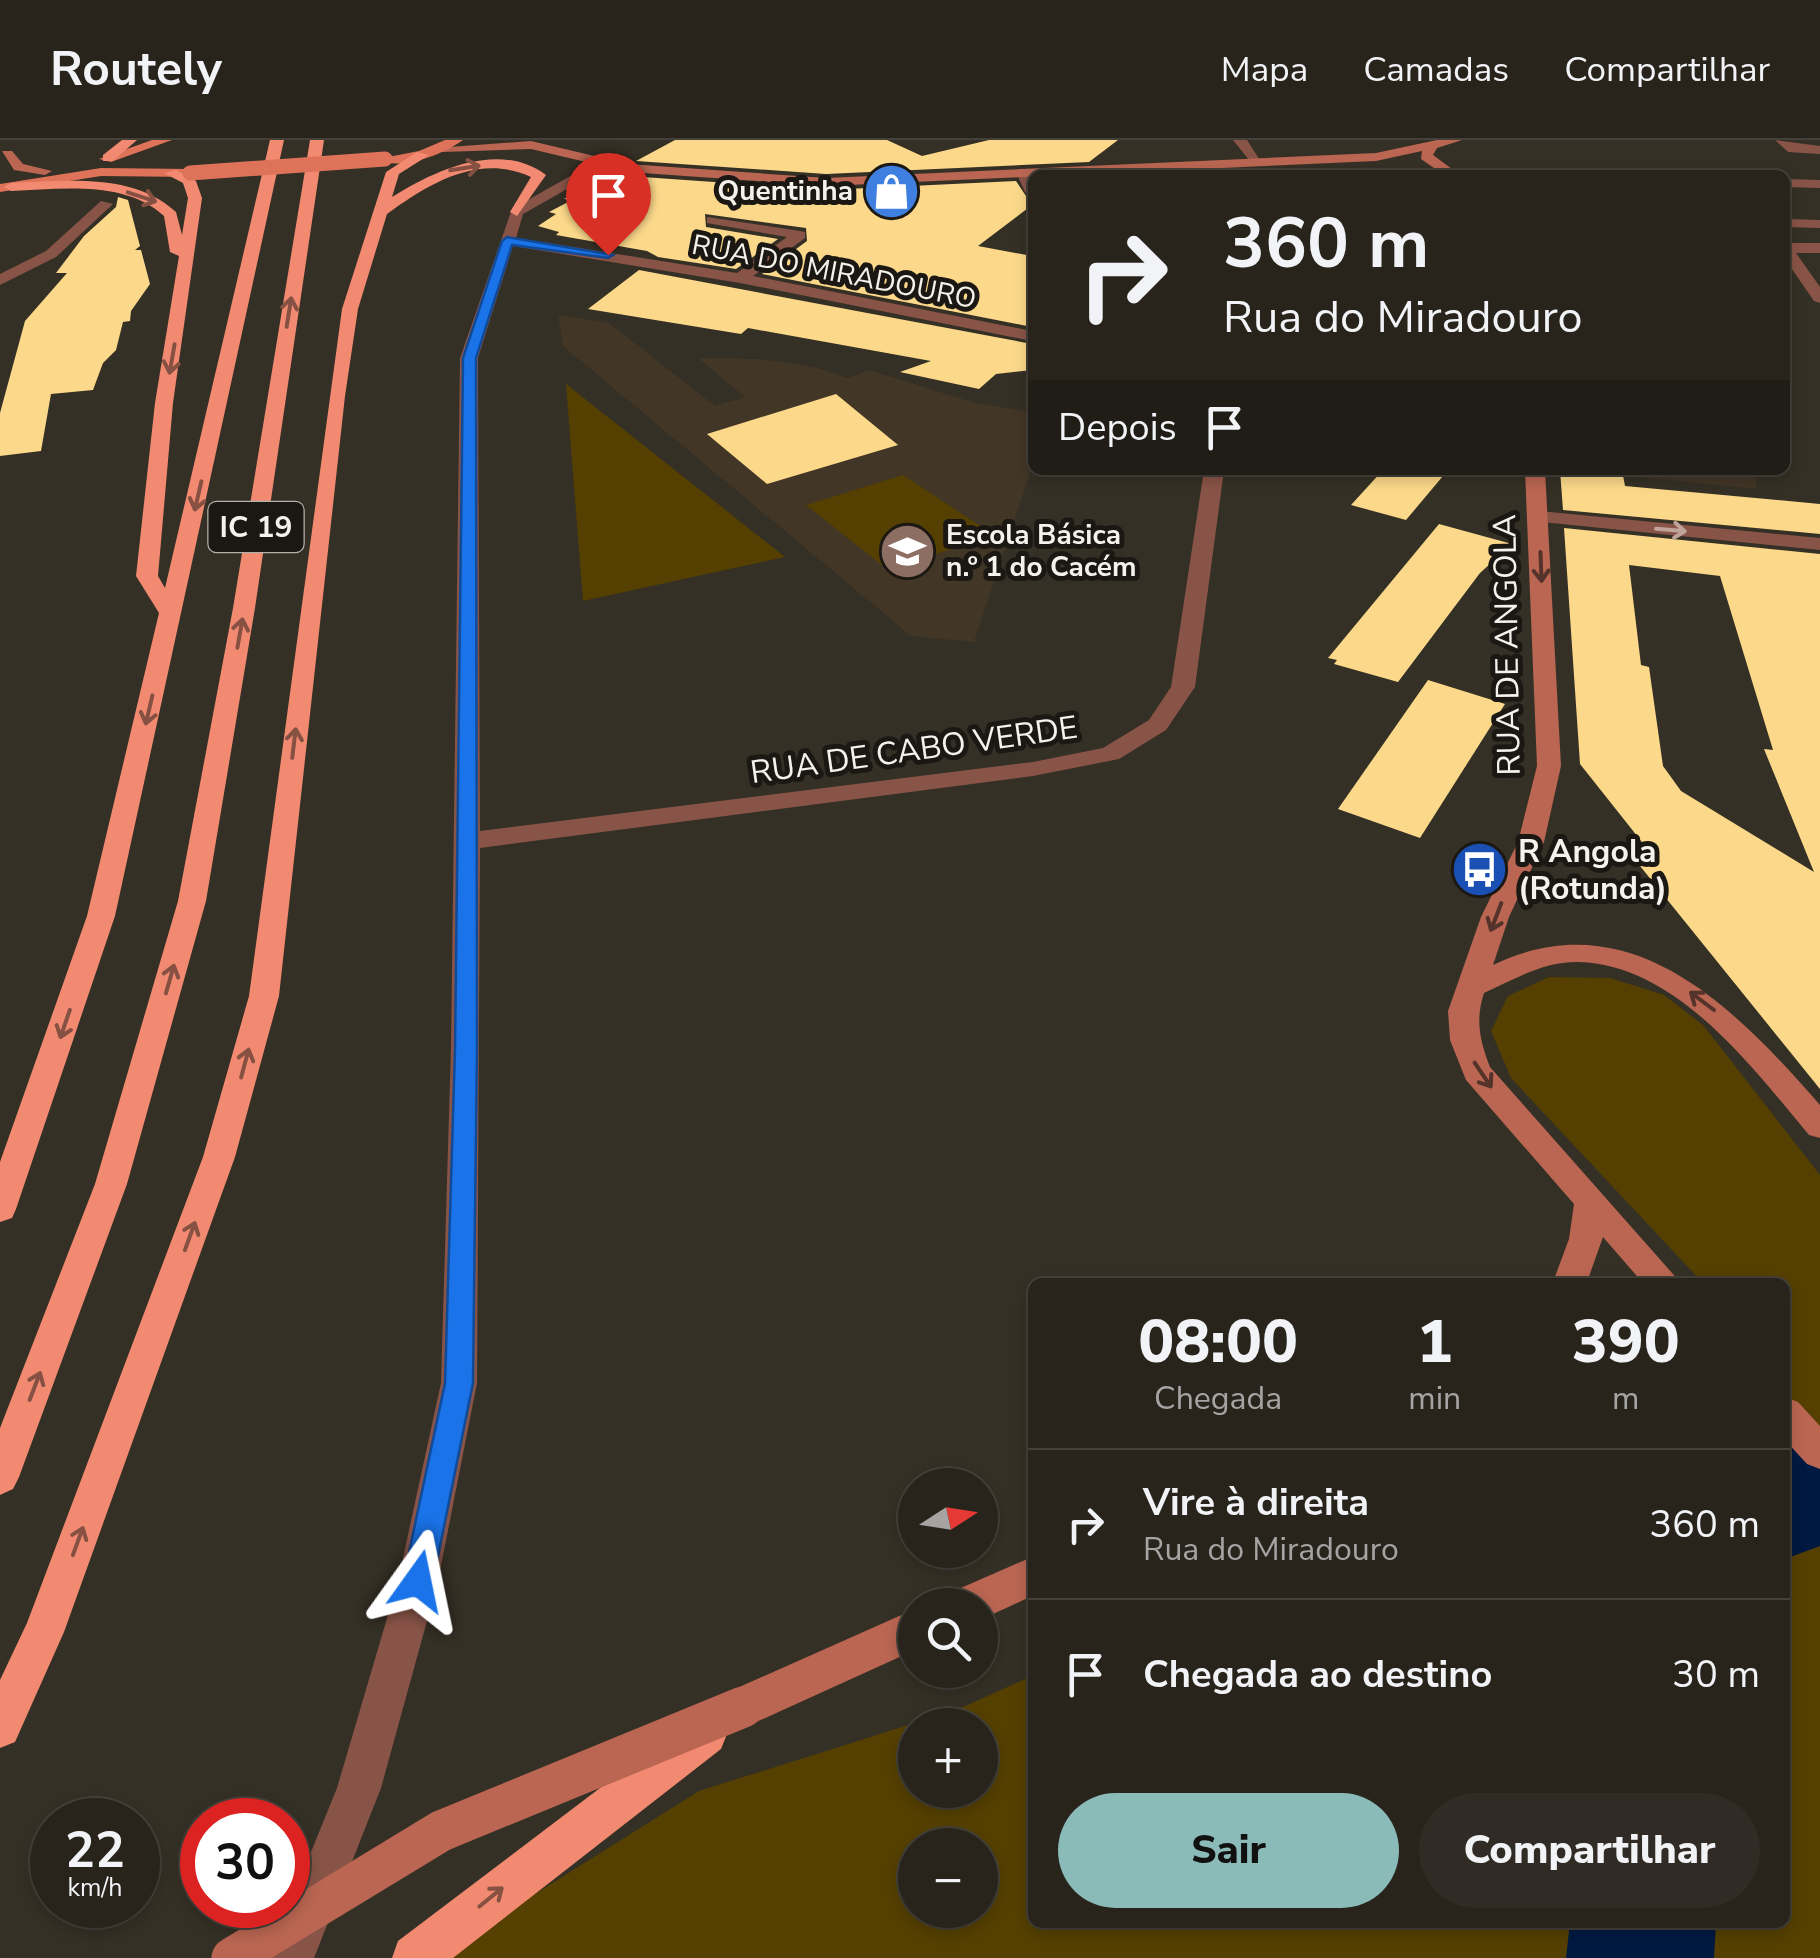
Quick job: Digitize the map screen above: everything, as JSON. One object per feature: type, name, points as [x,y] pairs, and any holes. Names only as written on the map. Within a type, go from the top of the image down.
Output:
[{"type":"highway","name":"IC 19","points":[[0,1209],[102,916],[277,140]]},
{"type":"highway","name":"IC 19","points":[[0,1477],[112,1184],[192,902],[244,608],[317,140]]},
{"type":"highway","points":[[0,1727],[44,1632],[220,1157],[264,996],[336,396],[350,309],[394,172],[422,155]]},
{"type":"highway","points":[[380,212],[422,180],[470,166],[494,164],[533,171],[539,180],[518,216]]},
{"type":"highway","points":[[171,173],[189,181],[194,189],[164,403],[146,576],[171,615]]},
{"type":"highway","points":[[4,184],[92,187],[150,198],[171,214],[175,247],[186,263]]},
{"type":"highway","points":[[415,1958],[743,1707]]},
{"type":"main road","points":[[4,184],[108,158],[135,145],[165,140]]},
{"type":"main road","points":[[4,184],[145,169],[190,173],[385,159],[422,155],[450,144]]},
{"type":"main road","points":[[135,145],[133,161],[145,169]]},
{"type":"street","points":[[1240,140],[1258,162]]},
{"type":"street","points":[[1085,170],[1376,156],[1431,148],[1454,140]]},
{"type":"street","points":[[24,144],[4,156],[19,167],[45,172]]},
{"type":"street","points":[[450,144],[554,146],[628,168],[726,178],[826,182],[1028,173]]},
{"type":"street","points":[[292,1958],[365,1770],[418,1581],[459,1383],[470,358],[518,216],[563,174],[554,146]]},
{"type":"street","points":[[1782,146],[1820,150]]},
{"type":"street","points":[[1431,148],[1426,156],[1446,170]]},
{"type":"street","points":[[583,154],[656,170]]},
{"type":"street","points":[[580,177],[583,154]]},
{"type":"street","points":[[1376,156],[1442,170]]},
{"type":"street","points":[[518,216],[580,177],[628,168]]},
{"type":"street","points":[[1020,173],[1028,186]]},
{"type":"street","points":[[1790,183],[1820,184]]},
{"type":"street","points":[[0,280],[51,254],[106,204]]},
{"type":"street","name":"RUA DO MIRADOURO","points":[[518,216],[740,278],[1028,335]]},
{"type":"street","points":[[712,220],[800,235],[740,278]]},
{"type":"street","points":[[1790,223],[1820,224]]},
{"type":"street","points":[[1790,248],[1820,248]]},
{"type":"street","points":[[1790,255],[1820,298]]},
{"type":"street","name":"RUA DE CABO VERDE","points":[[467,842],[1033,769],[1110,754],[1158,725],[1184,688],[1213,475]]},
{"type":"street","name":"RUA DE ANGOLA","points":[[1535,475],[1549,766],[1531,842],[1495,917],[1475,986],[1463,1011],[1465,1040],[1477,1072],[1658,1278]]},
{"type":"street","points":[[1539,518],[1820,544]]},
{"type":"street","points":[[1475,986],[1505,966],[1568,952],[1605,957],[1651,972],[1690,992],[1725,1019],[1820,1126]]},
{"type":"street","points":[[1571,1278],[1586,1239],[1591,1204]]},
{"type":"street","points":[[1790,1419],[1820,1452]]},
{"type":"street","points":[[998,1591],[1028,1578]]},
{"type":"street","points":[[232,1958],[441,1830],[743,1707],[898,1637]]},
{"type":"shaded area","name":"Escola Básica n.º 1 do Cacém","points":[[558,315],[609,323],[715,406],[745,397],[698,358],[760,359],[814,367],[848,378],[869,370],[975,403],[1028,411],[1029,475],[974,642],[911,636],[563,346]]},
{"type":"shaded area","points":[[566,384],[785,557],[583,601]]},
{"type":"shaded area","points":[[903,475],[994,535],[888,570],[806,505]]},
{"type":"shaded area","points":[[1756,475],[1757,489],[1628,476]]},
{"type":"shaded area","points":[[1549,977],[1610,978],[1664,995],[1703,1025],[1820,1175],[1820,1958],[433,1958],[699,1791],[898,1728],[898,1808],[998,1808],[998,1708],[961,1708],[1028,1678],[1028,1928],[1790,1928],[1790,1278],[1698,1278],[1511,1078],[1491,1031],[1508,996]]},
{"type":"building","points":[[675,140],[887,140],[922,156],[989,140],[1118,140],[1089,162],[826,174],[636,161]]},
{"type":"building","points":[[628,176],[826,190],[1016,181],[1028,199],[1028,208],[978,246],[1028,255],[1028,326],[762,274],[807,241],[806,228],[705,214],[706,227],[778,239],[736,269],[556,235],[559,232],[538,226],[556,214],[549,212],[572,200],[564,199],[597,181]]},
{"type":"building","points":[[118,197],[128,200],[140,246],[135,250],[141,250],[150,284],[131,311],[130,321],[123,322],[116,350],[103,363],[93,390],[51,394],[41,451],[0,456],[0,413],[25,321],[67,273],[56,273],[84,236],[116,207]]},
{"type":"building","points":[[639,270],[1028,343],[1028,370],[996,374],[979,389],[900,372],[931,361],[748,328],[741,334],[588,309]]},
{"type":"building","points":[[836,394],[898,445],[767,484],[707,434]]},
{"type":"building","points":[[1378,475],[1444,475],[1406,520],[1351,505]]},
{"type":"building","points":[[1560,475],[1623,475],[1625,486],[1820,504],[1820,534],[1563,510]]},
{"type":"building","points":[[1439,524],[1512,544],[1480,573],[1398,682],[1334,664],[1337,660],[1328,658]]},
{"type":"building","points":[[1564,528],[1820,554],[1820,1089],[1636,861],[1653,856],[1580,764]],"holes":[[[1629,565],[1720,576],[1773,750],[1764,749],[1814,872],[1681,791],[1663,766],[1649,667],[1641,665]]]},
{"type":"building","points":[[1428,680],[1505,704],[1420,838],[1338,809]]},
{"type":"waterway","points":[[1790,1499],[1820,1484]]},
{"type":"waterway","points":[[1640,1958],[1642,1928]]},
{"type":"place","name":"Quentinha","points":[[892,191]]},
{"type":"place","name":"Escola Básica n.º 1 do Cacém","points":[[907,551]]},
{"type":"place","name":"R Angola (Rotunda)","points":[[1479,869]]},
{"type":"route","points":[[418,1581],[459,1383],[466,1048],[470,358],[507,241],[608,255]]}]
